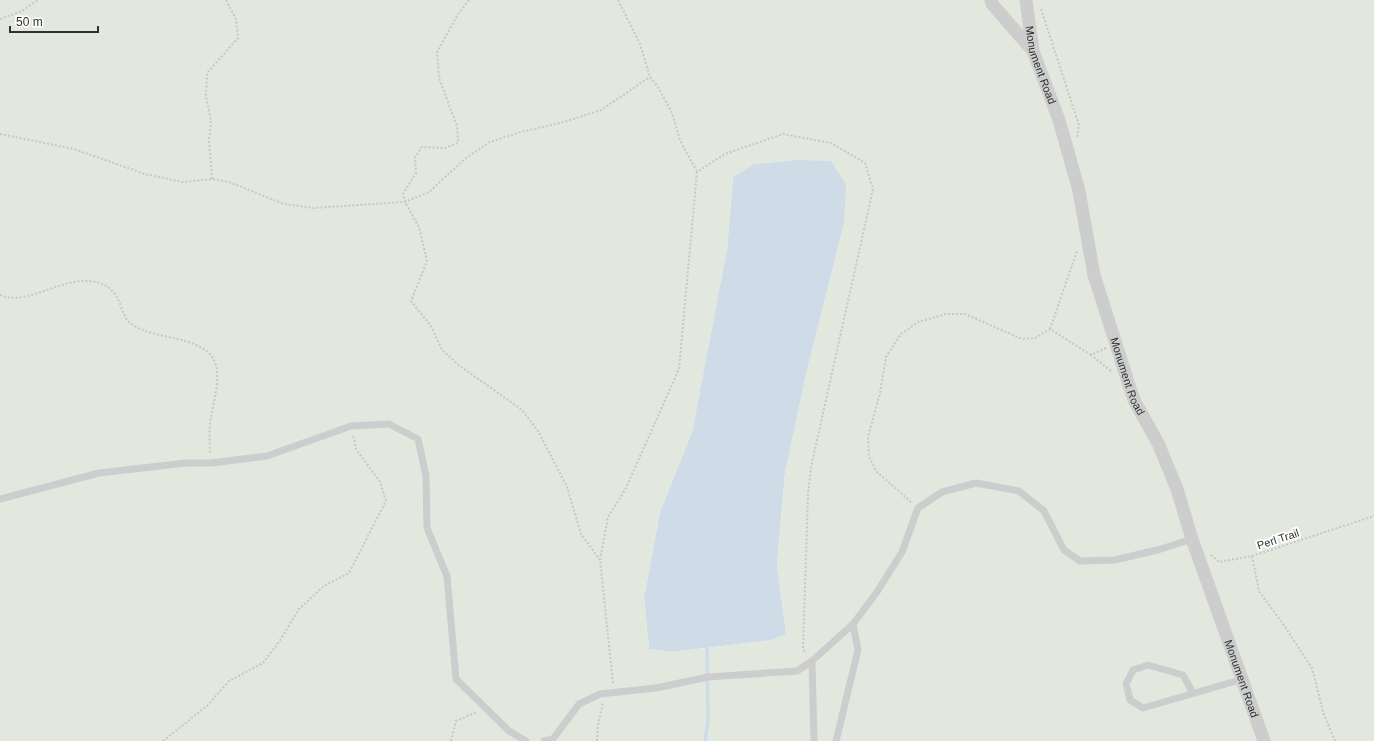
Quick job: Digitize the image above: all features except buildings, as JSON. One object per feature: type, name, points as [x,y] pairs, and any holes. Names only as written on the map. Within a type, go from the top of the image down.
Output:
[{"type":"street","points":[[991,0],[992,4],[1033,51]]},
{"type":"street","name":"Monument Road","points":[[1026,0],[1033,51],[1060,120],[1079,191],[1094,275],[1129,385],[1134,400],[1158,444],[1174,482],[1192,539],[1243,678],[1264,741]]},
{"type":"lane","points":[[0,499],[99,473],[186,463],[211,463],[266,456],[351,426],[389,424],[418,439],[426,476],[428,528],[447,576],[456,679],[509,731],[526,741]]},
{"type":"lane","points":[[544,741],[554,739],[579,704],[605,694],[656,688],[708,677],[797,671],[812,661],[853,624],[877,592],[902,552],[918,508],[942,492],[976,483],[1018,491],[1044,511],[1064,550],[1080,561],[1115,560],[1161,549],[1192,539]]},
{"type":"lane","points":[[836,741],[858,650],[853,624]]},
{"type":"lane","points":[[812,661],[814,741]]},
{"type":"lane","points":[[1193,693],[1183,675],[1148,665],[1133,670],[1126,684],[1130,700],[1143,708],[1193,693],[1243,678]]},
{"type":"path","points":[[0,20],[22,11],[38,0]]},
{"type":"path","points":[[212,179],[209,141],[211,121],[206,96],[207,73],[238,38],[236,19],[226,0]]},
{"type":"path","points":[[469,0],[458,14],[437,52],[439,78],[457,126],[458,143],[445,148],[422,147],[416,157],[416,174],[403,194],[405,202],[419,227],[427,261],[411,301],[431,326],[442,350],[460,366],[522,410],[538,431],[566,487],[581,534],[600,560]]},
{"type":"path","points":[[614,693],[600,560],[608,517],[625,490],[679,369],[697,172],[680,140],[672,113],[658,87],[650,77],[640,44],[618,0]]},
{"type":"path","points":[[1040,8],[1079,125],[1078,144]]},
{"type":"path","points":[[0,134],[74,148],[145,174],[183,182],[212,179],[229,182],[284,204],[313,208],[405,202],[429,192],[466,158],[490,142],[520,132],[564,122],[601,110],[650,77]]},
{"type":"path","points":[[697,172],[725,154],[783,134],[832,142],[865,163],[873,189],[811,467],[808,495],[803,649],[812,661]]},
{"type":"path","points":[[918,508],[877,472],[869,457],[868,437],[880,392],[886,357],[901,334],[918,322],[946,314],[965,314],[1022,339],[1035,338],[1050,329],[1077,250]]},
{"type":"path","points":[[0,295],[13,297],[26,296],[70,282],[92,281],[105,285],[113,291],[128,322],[137,328],[192,343],[210,354],[214,360],[217,374],[210,426],[211,463]]},
{"type":"path","points":[[1050,329],[1091,355]]},
{"type":"path","points":[[164,741],[208,705],[229,681],[263,663],[279,642],[299,609],[324,586],[349,573],[386,501],[380,482],[356,449],[351,426]]},
{"type":"path","name":"Perl Trail","points":[[1208,553],[1219,562],[1252,556],[1374,516]]},
{"type":"path","points":[[1252,556],[1259,591],[1312,668],[1324,715],[1336,741]]},
{"type":"path","points":[[597,741],[598,724],[605,694]]},
{"type":"path","points":[[450,741],[456,721],[471,716],[485,707]]},
{"type":"shaded area","points":[[0,0],[1374,0],[1374,741],[0,741]],"holes":[[[796,160],[844,224],[809,362],[785,473],[777,565],[786,634],[772,640],[672,652],[649,649],[644,598],[660,512],[692,432],[727,249],[733,177],[754,164]]]},
{"type":"shaded area","points":[[796,160],[831,161],[846,184],[844,224],[809,362],[785,473],[777,565],[786,634],[772,640],[672,652],[649,649],[644,598],[660,512],[692,432],[727,249],[733,177],[754,164]]},
{"type":"waterway","points":[[705,741],[708,721],[707,645]]}]
